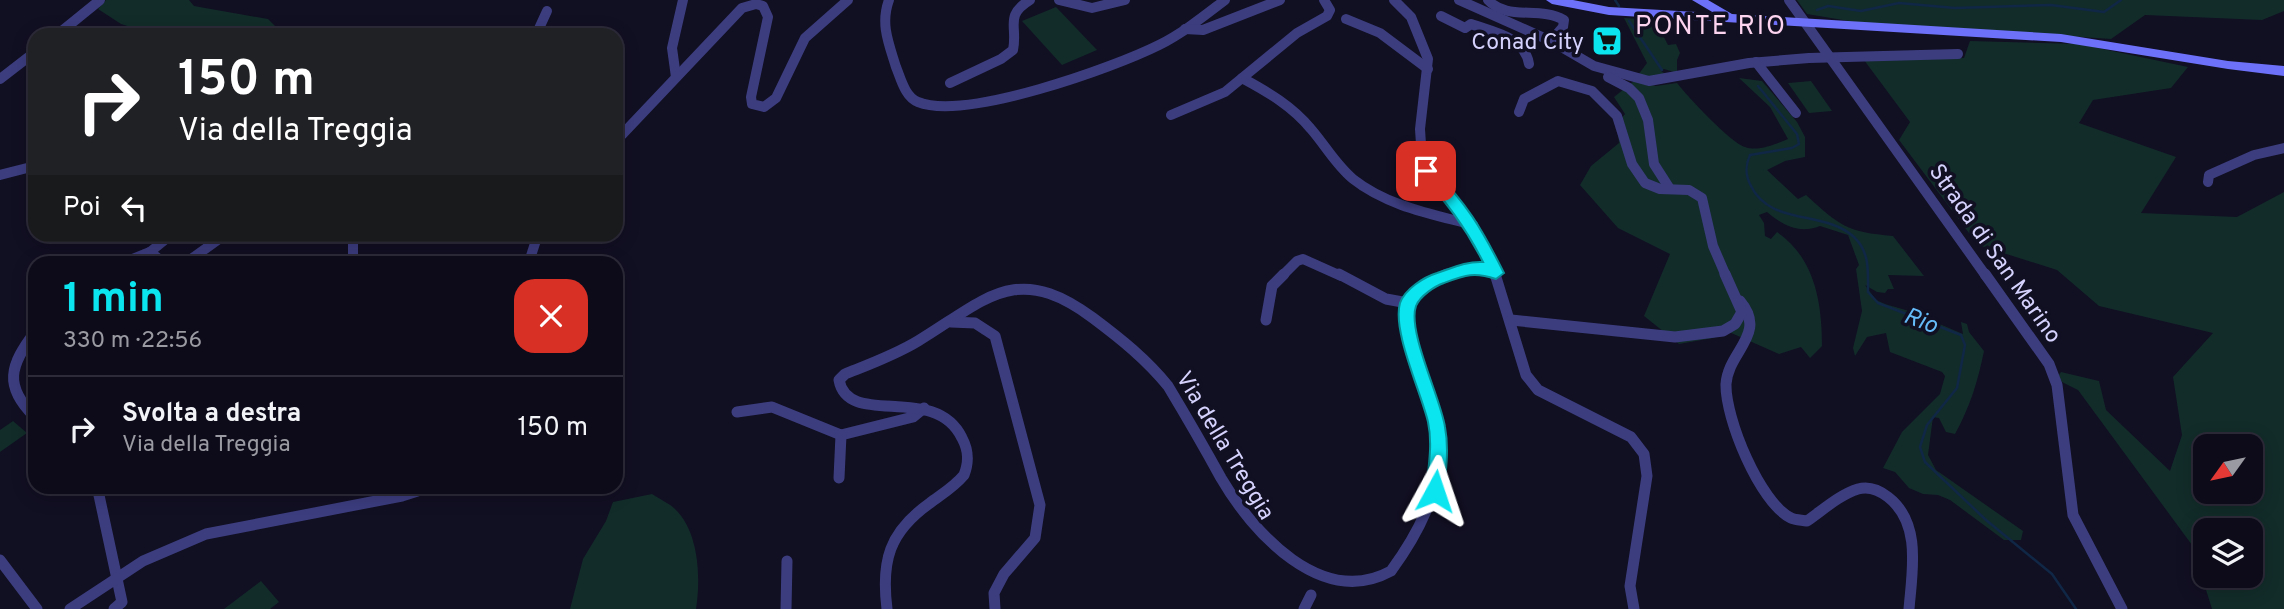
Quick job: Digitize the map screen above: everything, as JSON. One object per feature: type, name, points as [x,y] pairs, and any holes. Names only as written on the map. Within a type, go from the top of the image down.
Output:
[{"type":"main road","points":[[1552,0],[1579,2],[1609,11],[2061,38],[2228,65],[2284,71]]},
{"type":"main road","points":[[1678,16],[1695,10],[1696,0]]},
{"type":"main road","points":[[1696,0],[1716,11],[1759,20]]},
{"type":"street","points":[[66,28],[100,0]]},
{"type":"street","points":[[677,77],[672,65],[674,31],[683,0]]},
{"type":"street","points":[[623,134],[742,8],[756,4],[763,6],[768,17],[751,97],[752,104],[764,107],[776,98],[805,38],[848,0]]},
{"type":"street","points":[[889,0],[882,24],[904,88],[909,97],[926,106],[966,104],[1072,79],[1156,46],[1185,29],[1224,0]]},
{"type":"street","points":[[950,83],[1001,59],[1013,50],[1014,13],[1021,4],[1030,0]]},
{"type":"street","points":[[1059,0],[1094,10],[1125,0]]},
{"type":"street","points":[[1185,29],[1203,30],[1280,0]]},
{"type":"street","points":[[1171,115],[1225,92],[1297,33],[1327,16],[1330,9],[1324,0]]},
{"type":"street","points":[[1394,0],[1411,17],[1428,59],[1420,130],[1422,159],[1431,177],[1454,199],[1473,225],[1496,273],[1530,384],[1564,405],[1622,431],[1640,445],[1644,454],[1647,476],[1630,586],[1634,609]]},
{"type":"street","points":[[1459,0],[1551,41],[1580,60],[1618,75],[1649,81],[1756,62],[1958,54]]},
{"type":"street","points":[[1488,0],[1490,5],[1500,9],[1539,5],[1559,13],[1564,20],[1563,27],[1551,41]]},
{"type":"street","name":"Strada di San Marino","points":[[1789,0],[2049,364],[2057,385],[2073,515],[2122,609]]},
{"type":"street","points":[[1441,16],[1465,28],[1471,24],[1480,9]]},
{"type":"street","points":[[539,28],[547,11]]},
{"type":"street","points":[[1346,19],[1361,22],[1381,32],[1428,69]]},
{"type":"street","points":[[1471,24],[1522,46],[1528,54],[1529,64]]},
{"type":"street","points":[[0,79],[28,57]]},
{"type":"street","points":[[1580,60],[1586,67],[1628,87],[1639,98],[1648,123],[1648,147],[1654,167],[1670,189]]},
{"type":"street","points":[[1756,62],[1796,113]]},
{"type":"street","points":[[1242,78],[1266,90],[1307,122],[1350,177],[1368,190],[1399,206],[1473,225]]},
{"type":"street","points":[[1511,320],[1675,337],[1708,335],[1735,324],[1742,312],[1713,246],[1702,198],[1689,190],[1651,188],[1644,183],[1632,164],[1617,116],[1592,91],[1558,81],[1524,99],[1519,112]]},
{"type":"street","points":[[2208,182],[2209,175],[2237,160],[2255,152],[2284,148]]},
{"type":"street","points":[[0,175],[28,168]]},
{"type":"street","points":[[142,256],[150,253],[163,242]]},
{"type":"street","points":[[195,256],[215,242]]},
{"type":"street","points":[[150,253],[154,256]]},
{"type":"street","points":[[1266,320],[1272,286],[1297,261],[1303,259],[1326,267],[1386,299],[1408,303]]},
{"type":"street","points":[[1374,592],[1395,566],[1430,506],[1435,491],[1439,443],[1436,423],[1413,347],[1407,319],[1408,303],[1430,281],[1470,268],[1481,267],[1496,273]]},
{"type":"street","name":"Via della Treggia","points":[[887,609],[884,577],[887,555],[896,538],[918,512],[961,482],[967,470],[967,453],[956,428],[937,413],[924,408],[861,404],[849,400],[841,394],[839,380],[845,374],[905,349],[1002,293],[1019,289],[1040,289],[1058,294],[1131,346],[1168,386],[1262,545],[1275,562]]},
{"type":"street","points":[[1738,299],[1751,313],[1753,321],[1749,333],[1729,365],[1726,386],[1747,457],[1757,480],[1780,511],[1800,522],[1807,521],[1857,489],[1879,491],[1898,503],[1905,513],[1910,534],[1909,609]]},
{"type":"street","points":[[948,322],[976,321],[995,336],[1040,505],[1035,538],[1004,574],[994,593],[995,609]]},
{"type":"street","points":[[28,341],[20,351],[12,372],[13,390],[28,408]]},
{"type":"street","points":[[737,412],[772,407],[841,435],[913,417],[924,408]]},
{"type":"street","points":[[839,478],[841,435]]},
{"type":"street","points":[[99,494],[122,602],[114,609]]},
{"type":"street","points":[[70,609],[116,578],[172,547],[206,534],[408,494]]},
{"type":"street","points":[[0,559],[37,609]]},
{"type":"street","points":[[786,609],[787,561]]},
{"type":"street","points":[[1304,609],[1310,593]]},
{"type":"green space","points":[[106,0],[189,0],[194,6],[268,19],[277,28],[134,28],[121,24],[98,9]]},
{"type":"green space","points":[[1797,0],[2284,0],[2284,11],[2262,20],[2145,15],[2111,39],[1855,22],[1807,14]]},
{"type":"green space","points":[[1056,7],[1097,50],[1062,65],[1022,21]]},
{"type":"green space","points":[[1624,18],[1655,20],[1668,45],[1676,44],[1680,53],[1677,73],[1664,69],[1661,71],[1667,75],[1638,75],[1647,63]]},
{"type":"green space","points":[[1970,41],[2079,44],[2188,67],[2171,88],[2093,100],[2079,123],[2176,157],[2141,213],[2237,217],[2284,192],[2284,609],[2212,609],[2205,588],[2263,588],[2263,518],[2193,518],[2193,548],[2078,390],[2062,382],[2058,376],[2061,372],[2099,381],[2106,410],[2170,471],[2182,435],[2173,377],[2213,333],[2099,306],[2057,270],[1978,245],[1899,140],[1910,122],[1864,60],[1964,58]]},
{"type":"green space","points":[[1739,78],[1762,81],[1797,122],[1805,137],[1805,157],[1785,161],[1767,170],[1798,199],[1806,195],[1845,226],[1893,236],[1924,276],[1888,275],[1894,289],[1888,289],[1885,293],[1865,285],[1876,300],[1963,334],[1961,322],[1967,324],[1969,332],[1984,351],[1973,394],[1955,434],[1946,432],[1939,418],[1933,417],[1928,455],[1936,470],[2023,531],[2021,540],[2004,540],[1950,500],[1909,488],[1895,472],[1883,468],[1902,432],[1940,394],[1945,376],[1942,372],[1890,352],[1886,333],[1867,337],[1855,356],[1853,348],[1862,311],[1856,269],[1859,265],[1848,235],[1820,226],[1798,229],[1786,225],[1767,212],[1759,215],[1764,223],[1765,236],[1771,239],[1777,232],[1790,243],[1808,268],[1814,283],[1822,346],[1810,358],[1801,347],[1779,354],[1729,332],[1713,338],[1679,344],[1644,316],[1670,254],[1618,228],[1580,185],[1591,166],[1619,143],[1617,124],[1625,114],[1614,97],[1634,81],[1656,86],[1677,83],[1699,108],[1738,144],[1761,148],[1788,139],[1770,107]]},
{"type":"green space","points":[[1811,81],[1832,111],[1809,113],[1788,83]]},
{"type":"green space","points":[[13,421],[27,433],[0,452],[0,430]]},
{"type":"green space","points":[[652,494],[675,509],[683,519],[694,543],[698,570],[696,609],[570,609],[583,559],[606,521],[613,502]]},
{"type":"green space","points":[[261,581],[279,602],[270,609],[224,609]]},
{"type":"waterway","name":"Rio","points":[[1615,0],[1619,6]]},
{"type":"waterway","points":[[1817,10],[1828,6],[1861,11],[1899,3],[1955,8],[2051,5],[2104,12],[2121,0]]},
{"type":"waterway","name":"Rio","points":[[1629,21],[1662,70]]},
{"type":"waterway","name":"Rio","points":[[1758,86],[1797,134],[1799,144],[1792,148],[1750,155],[1746,170],[1751,186],[1760,199],[1771,207],[1784,213],[1828,223],[1854,237],[1865,256],[1868,292],[1878,303],[1961,335],[1965,345],[1957,388],[1927,425],[1920,447],[1925,462],[1986,520],[2052,574],[2076,609]]},
{"type":"place","name":"Conad City","points":[[1607,41]]},
{"type":"district","name":"PONTE RIO","points":[[1711,25]]},
{"type":"route","points":[[1426,171],[1454,199],[1473,225],[1496,273],[1481,267],[1470,268],[1430,281],[1408,303],[1407,319],[1413,347],[1436,423],[1439,443],[1435,491]]}]
